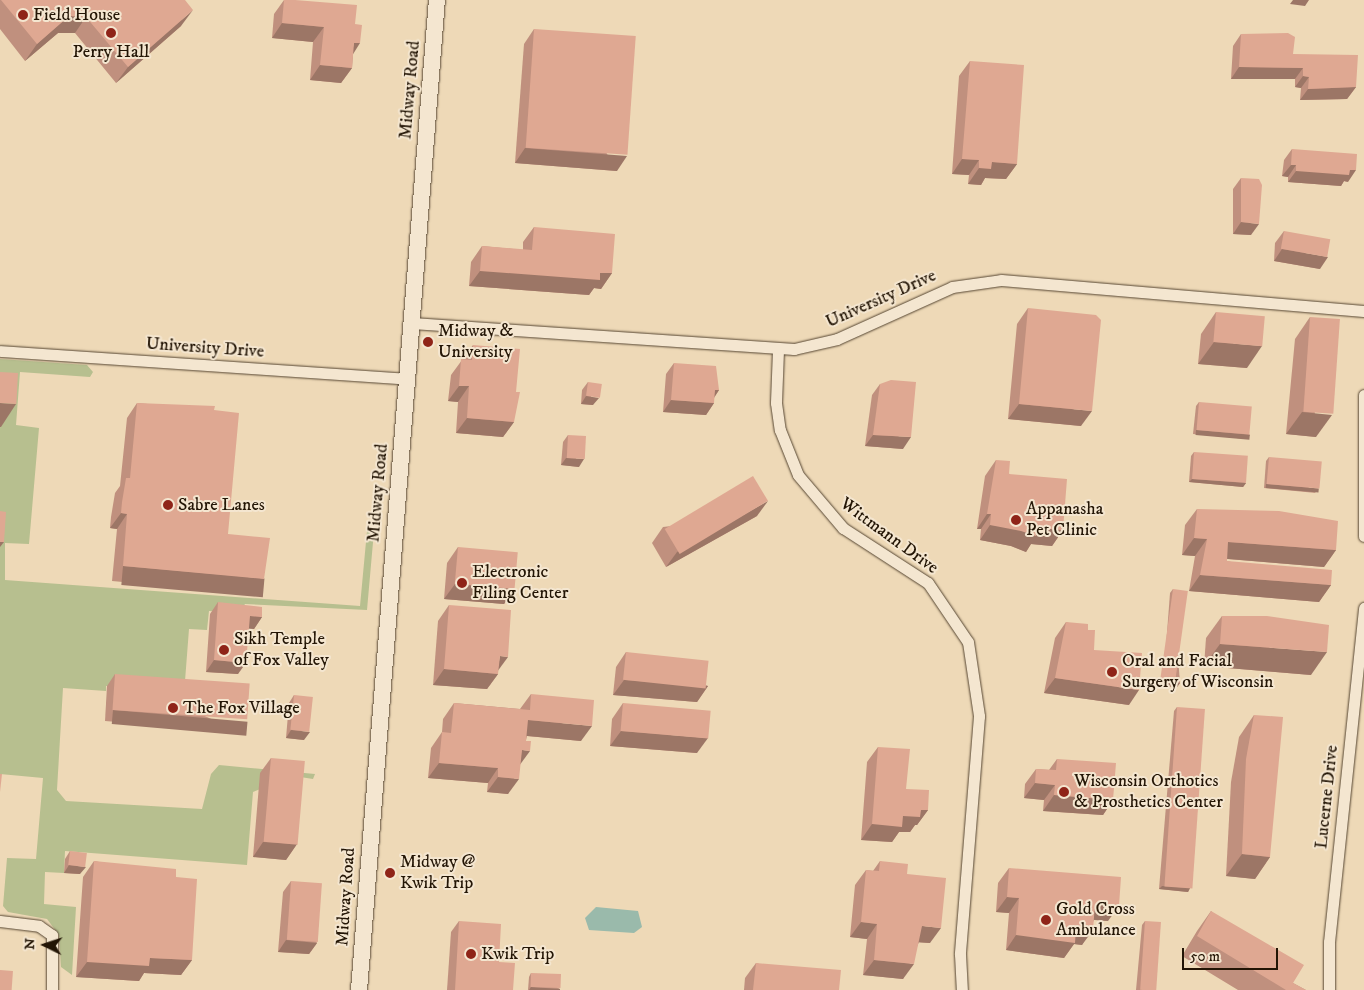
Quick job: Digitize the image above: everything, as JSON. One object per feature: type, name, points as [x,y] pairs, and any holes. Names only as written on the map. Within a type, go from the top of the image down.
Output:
[{"type":"main road","name":"Midway Road","points":[[359,990],[438,0]]},
{"type":"street","name":"University Drive","points":[[412,323],[778,350],[837,339],[931,294],[984,281],[1364,311]]},
{"type":"street","name":"Wittmann Drive","points":[[778,350],[776,403],[780,430],[811,496],[842,528],[928,583],[968,642],[979,716],[960,954],[962,990]]},
{"type":"street","name":"University Drive","points":[[0,351],[407,379]]},
{"type":"street","points":[[1364,395],[1364,536]]},
{"type":"street","name":"Lucerne Drive","points":[[1329,990],[1330,932],[1364,608]]},
{"type":"street","points":[[0,921],[39,926],[52,935],[52,990]]},
{"type":"green space","points":[[0,359],[87,365],[93,372],[90,377],[20,372],[16,425],[39,428],[29,544],[5,543],[5,580],[360,606],[367,531],[374,531],[367,610],[245,604],[240,612],[209,611],[207,630],[189,629],[185,681],[242,694],[106,686],[106,691],[63,688],[57,790],[66,801],[202,809],[211,774],[219,765],[315,774],[313,779],[294,776],[253,792],[247,865],[65,851],[64,873],[45,872],[44,904],[76,907],[72,975],[61,967],[59,935],[47,919],[8,912],[3,906],[7,858],[36,859],[43,778],[0,774]]},
{"type":"shaded area","points":[[596,907],[638,911],[642,927],[634,933],[589,930],[585,918]]},
{"type":"building","points":[[1,0],[185,0],[193,10],[128,67],[86,17],[69,16],[37,44]]},
{"type":"building","points":[[284,0],[357,5],[355,24],[362,25],[360,43],[354,43],[352,68],[320,65],[324,27],[282,23]]},
{"type":"building","points":[[534,29],[636,36],[627,155],[526,148]]},
{"type":"building","points":[[1288,33],[1295,37],[1293,54],[1358,55],[1356,87],[1308,89],[1309,77],[1303,76],[1303,68],[1239,67],[1241,34]]},
{"type":"building","points":[[970,61],[1024,65],[1017,164],[992,162],[991,169],[979,168],[979,160],[962,159]]},
{"type":"building","points":[[1292,149],[1357,154],[1356,170],[1350,170],[1349,175],[1296,171],[1296,165],[1291,165]]},
{"type":"building","points":[[1241,178],[1259,179],[1262,185],[1259,224],[1241,222]]},
{"type":"building","points":[[534,227],[615,234],[612,273],[600,273],[600,280],[480,271],[482,246],[532,250]]},
{"type":"building","points":[[1284,231],[1330,239],[1327,257],[1281,249]]},
{"type":"building","points":[[1028,308],[1096,315],[1101,320],[1092,411],[1019,404]]},
{"type":"building","points":[[1216,312],[1265,316],[1262,346],[1213,342]]},
{"type":"building","points":[[1310,317],[1340,319],[1333,414],[1303,412]]},
{"type":"building","points":[[473,345],[520,349],[516,392],[520,392],[514,422],[467,418],[469,386],[459,386],[461,359],[472,360]]},
{"type":"building","points":[[674,363],[716,366],[719,390],[715,390],[714,403],[671,400]]},
{"type":"building","points":[[0,372],[18,373],[16,404],[0,403]]},
{"type":"building","points":[[891,380],[916,382],[911,437],[873,435],[880,384]]},
{"type":"building","points":[[588,382],[602,384],[600,398],[586,396]]},
{"type":"building","points":[[1199,402],[1252,407],[1249,435],[1197,430]]},
{"type":"building","name":"Sabre Lanes","points":[[137,403],[215,406],[214,410],[239,413],[228,534],[270,538],[264,579],[123,566],[127,514],[121,513],[126,478],[130,478]]},
{"type":"building","points":[[568,435],[586,436],[585,459],[567,458]]},
{"type":"building","points":[[1194,452],[1248,456],[1246,483],[1192,479]]},
{"type":"building","points":[[1269,457],[1322,462],[1319,489],[1267,484]]},
{"type":"building","name":"Appanasha Pet Clinic","points":[[996,460],[1010,461],[1009,474],[1067,479],[1063,530],[1037,528],[1036,536],[990,525],[991,514],[987,514]]},
{"type":"building","points":[[753,476],[768,501],[680,554],[665,529]]},
{"type":"building","points":[[1197,509],[1279,511],[1338,521],[1336,550],[1228,542],[1227,561],[1332,570],[1331,585],[1200,575],[1207,539],[1194,538]]},
{"type":"building","points":[[0,511],[6,512],[4,542],[0,542]]},
{"type":"building","points":[[458,547],[518,552],[515,589],[455,584]]},
{"type":"building","points":[[1173,589],[1188,591],[1175,683],[1160,681]]},
{"type":"building","points":[[218,602],[262,607],[262,617],[250,616],[246,663],[214,660]]},
{"type":"building","points":[[449,605],[511,610],[508,657],[500,656],[498,674],[444,669]]},
{"type":"building","points":[[1222,616],[1267,616],[1329,625],[1327,652],[1220,644]]},
{"type":"building","points":[[1066,622],[1088,624],[1088,630],[1095,630],[1094,650],[1142,653],[1139,690],[1055,678]]},
{"type":"building","points":[[626,652],[709,661],[706,689],[623,680]]},
{"type":"building","name":"The Fox Village","points":[[115,674],[250,683],[247,719],[112,710]]},
{"type":"building","points":[[531,694],[594,700],[592,726],[528,720],[526,741],[531,741],[530,751],[522,750],[519,779],[498,777],[498,768],[439,763],[442,732],[451,733],[454,703],[530,710]]},
{"type":"building","points":[[294,695],[313,697],[309,732],[290,730]]},
{"type":"building","points":[[623,703],[711,711],[708,739],[621,731]]},
{"type":"building","points":[[1177,707],[1205,709],[1192,889],[1164,887]]},
{"type":"building","points":[[1254,715],[1283,717],[1270,857],[1242,854],[1246,759]]},
{"type":"building","points":[[878,747],[910,749],[906,789],[929,790],[928,810],[921,810],[920,817],[903,816],[902,827],[872,824]]},
{"type":"building","points":[[271,758],[305,761],[298,845],[264,842]]},
{"type":"building","points":[[1057,759],[1116,763],[1113,800],[1054,795],[1055,785],[1035,783],[1036,769],[1056,770]]},
{"type":"building","points":[[0,774],[2,774],[0,792]]},
{"type":"building","points":[[70,851],[87,853],[85,867],[68,865]]},
{"type":"building","points":[[94,861],[176,869],[176,877],[197,879],[192,960],[150,958],[149,966],[87,962]]},
{"type":"building","points":[[880,861],[908,864],[907,874],[946,878],[941,928],[922,926],[914,964],[874,960],[877,924],[861,922],[866,870],[879,871]]},
{"type":"building","name":"Gold Cross Ambulance","points":[[1009,868],[1121,877],[1119,906],[1095,904],[1093,930],[1076,928],[1075,943],[1016,935],[1019,898],[1007,897]]},
{"type":"building","points":[[291,881],[322,883],[318,942],[287,940]]},
{"type":"building","points":[[1211,911],[1304,965],[1293,983],[1306,990],[1286,990],[1197,936]]},
{"type":"building","name":"Kwik Trip","points":[[459,921],[501,924],[499,962],[515,963],[513,990],[455,990]]},
{"type":"building","points":[[1145,921],[1161,922],[1156,990],[1140,990]]},
{"type":"building","points":[[756,963],[841,970],[839,990],[753,990]]},
{"type":"building","points":[[0,970],[13,971],[12,990],[0,990]]},
{"type":"building","points":[[531,973],[561,974],[560,988],[531,987]]},
{"type":"place","name":"Field House","points":[[23,15]]},
{"type":"place","name":"Perry Hall","points":[[111,33]]},
{"type":"place","name":"Midway & University","points":[[428,342]]},
{"type":"place","name":"Sabre Lanes","points":[[168,505]]},
{"type":"place","name":"Appanasha Pet Clinic","points":[[1016,520]]},
{"type":"place","name":"Electronic Filing Center","points":[[462,583]]},
{"type":"place","name":"Sikh Temple of Fox Valley","points":[[224,650]]},
{"type":"place","name":"Oral and Facial Surgery of Wisconsin","points":[[1112,672]]},
{"type":"place","name":"The Fox Village","points":[[173,708]]},
{"type":"place","name":"Wisconsin Orthotics & Prosthetics Center","points":[[1064,792]]},
{"type":"place","name":"Midway @ Kwik Trip","points":[[390,873]]},
{"type":"place","name":"Gold Cross Ambulance","points":[[1046,920]]},
{"type":"place","name":"Kwik Trip","points":[[471,954]]}]
